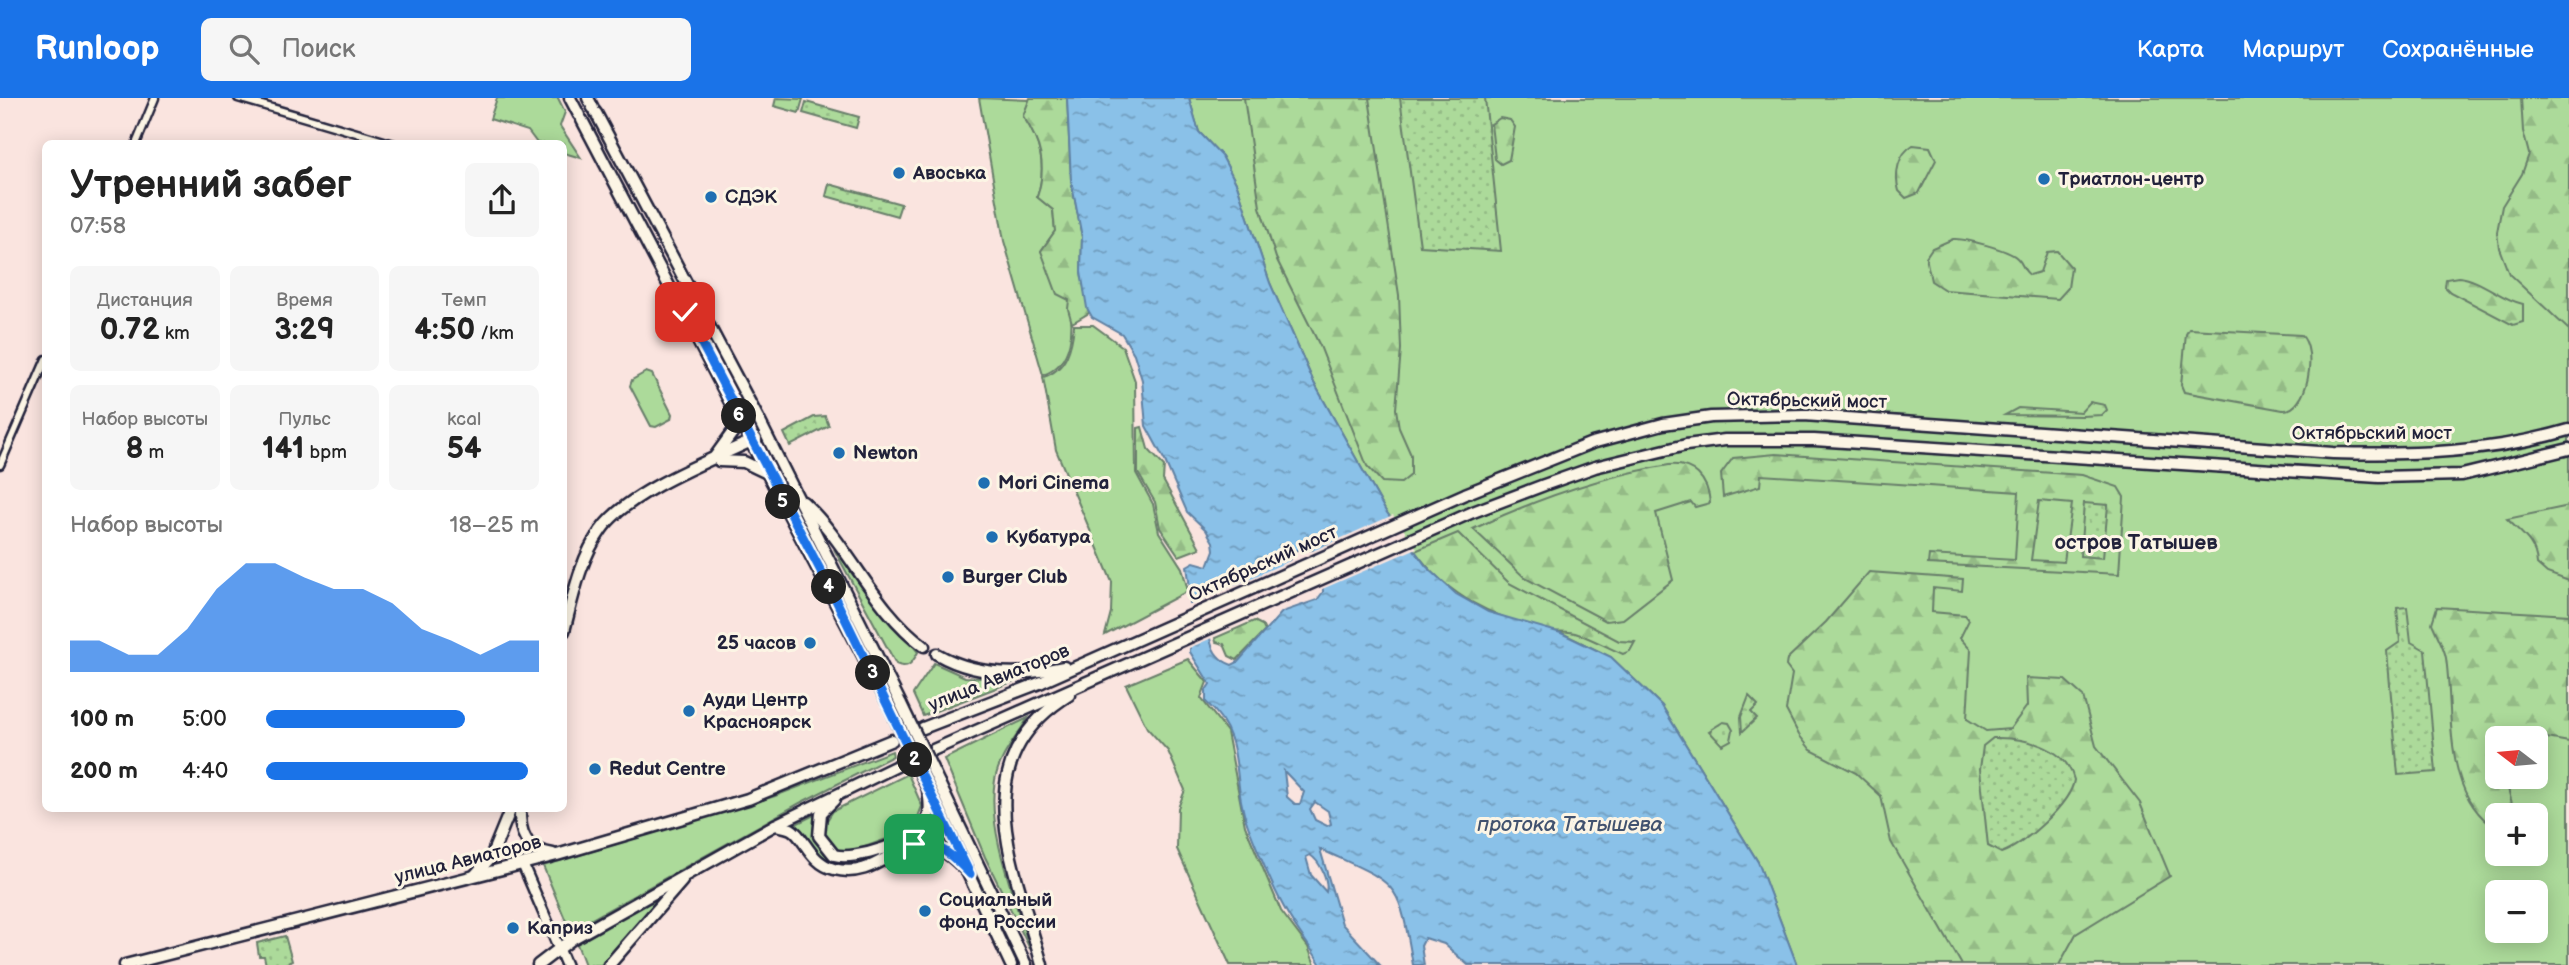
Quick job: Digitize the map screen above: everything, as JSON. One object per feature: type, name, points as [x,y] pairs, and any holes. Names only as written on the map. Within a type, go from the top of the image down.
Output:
[{"type":"main road","points":[[570,98],[767,473],[939,783],[1026,965]]},
{"type":"main road","points":[[592,106],[799,498],[896,707],[928,789],[1011,965]]},
{"type":"main road","points":[[711,461],[727,445],[735,429],[732,404]]},
{"type":"main road","name":"Октябрьский мост","points":[[1088,661],[1465,494],[1592,443],[1663,424],[1711,417],[1847,417],[2127,439],[2395,454],[2463,451],[2540,439],[2569,430]]},
{"type":"main road","points":[[567,620],[580,574],[596,538],[612,516],[650,491],[766,435]]},
{"type":"main road","name":"Октябрьский мост","points":[[1096,679],[1473,512],[1595,467],[1686,445],[1725,440],[1814,440],[2334,476],[2462,475],[2569,449]]},
{"type":"main road","points":[[711,461],[744,462],[767,473]]},
{"type":"main road","points":[[799,498],[824,522],[899,623],[924,646]]},
{"type":"main road","points":[[937,654],[965,667],[1019,673],[1040,672],[1088,661]]},
{"type":"main road","name":"улица Авиаторов","points":[[923,728],[1088,661]]},
{"type":"main road","points":[[1042,965],[1006,832],[1002,802],[1004,778],[1012,758],[1036,723],[1050,708],[1096,679]]},
{"type":"main road","name":"улица Авиаторов","points":[[933,750],[1096,679]]},
{"type":"main road","name":"улица Авиаторов","points":[[125,965],[523,865],[748,799],[892,740]]},
{"type":"main road","points":[[538,965],[559,949],[775,825],[904,763]]},
{"type":"main road","points":[[849,788],[821,813],[818,829],[827,851],[851,858],[918,831],[929,812],[928,789]]},
{"type":"main road","points":[[473,876],[491,857],[509,812]]},
{"type":"main road","points":[[520,812],[520,833],[526,842],[541,852],[557,855]]},
{"type":"main road","points":[[775,825],[793,830],[810,853],[832,869],[850,871],[920,843],[948,852],[970,874]]},
{"type":"main road","points":[[609,965],[693,872]]},
{"type":"street","points":[[138,140],[155,98]]},
{"type":"street","points":[[238,98],[380,140]]},
{"type":"street","points":[[0,466],[42,368]]},
{"type":"street","points":[[523,865],[566,965]]},
{"type":"green space","points":[[497,98],[558,98],[565,112],[560,126],[581,158],[567,154],[567,140],[535,140],[528,131],[490,119]]},
{"type":"green space","points":[[776,98],[803,99],[799,113],[774,106]]},
{"type":"green space","points":[[979,98],[1030,100],[1023,116],[1038,145],[1042,165],[1037,197],[1053,210],[1055,231],[1041,251],[1067,295],[1071,321],[1070,343],[1066,353],[1053,370],[1043,375],[1004,241]]},
{"type":"green space","points":[[1030,98],[1067,98],[1071,180],[1082,237],[1081,272],[1089,313],[1072,323],[1068,309],[1069,300],[1057,294],[1041,251],[1055,231],[1053,210],[1037,197],[1042,165],[1038,145],[1023,116]]},
{"type":"green space","points":[[1189,98],[2569,98],[2569,965],[1797,965],[1758,862],[1662,706],[1611,657],[1426,566],[1385,510],[1314,383],[1270,283],[1237,185],[1222,156],[1199,132]]},
{"type":"green space","points":[[1244,98],[1369,98],[1399,295],[1401,349],[1396,409],[1399,428],[1411,455],[1411,475],[1401,483],[1382,482],[1367,466],[1320,346],[1276,258],[1260,207]]},
{"type":"green space","points":[[1400,98],[1485,98],[1501,251],[1420,246]]},
{"type":"green space","points":[[2521,98],[2569,98],[2569,330],[2509,274],[2499,248],[2497,232],[2502,206],[2522,174],[2529,154],[2523,131]]},
{"type":"green space","points":[[806,102],[859,117],[856,128],[803,113]]},
{"type":"green space","points":[[1500,118],[1510,120],[1515,127],[1509,160],[1501,164],[1495,159],[1491,124]]},
{"type":"green space","points":[[1913,145],[1930,147],[1936,160],[1919,193],[1906,198],[1899,191],[1897,171],[1904,154]]},
{"type":"green space","points":[[829,184],[901,204],[897,216],[826,196]]},
{"type":"green space","points":[[1953,239],[1986,245],[2012,255],[2030,275],[2040,272],[2047,252],[2057,251],[2071,267],[2068,288],[2058,299],[1945,290],[1931,281],[1926,257],[1932,248]]},
{"type":"green space","points":[[2458,277],[2475,281],[2523,304],[2523,322],[2513,325],[2450,292],[2445,287],[2446,279]]},
{"type":"green space","points":[[1074,325],[1093,325],[1123,347],[1135,381],[1136,473],[1153,504],[1159,532],[1182,568],[1188,591],[1105,635],[1111,612],[1112,582],[1056,450],[1043,377],[1051,374],[1063,363],[1070,349]]},
{"type":"green space","points":[[2189,329],[2301,335],[2309,353],[2309,365],[2308,378],[2299,401],[2292,408],[2283,410],[2184,392],[2181,385],[2186,334]]},
{"type":"green space","points":[[646,372],[652,374],[672,414],[671,419],[656,427],[651,426],[630,386],[632,380]]},
{"type":"green space","points":[[2090,402],[2105,405],[2107,410],[2102,415],[2082,416],[2005,415],[2018,408],[2081,412]]},
{"type":"green space","points":[[825,416],[829,426],[790,446],[784,433],[814,417]]},
{"type":"green space","points":[[1142,427],[1148,449],[1164,466],[1163,480],[1200,548],[1179,556],[1160,528],[1155,502],[1138,473],[1138,428]]},
{"type":"green space","points":[[1776,454],[2082,475],[2118,487],[2124,497],[2119,574],[1928,564],[1929,555],[2015,560],[2019,492],[1761,475],[1760,486],[1723,497],[1721,474],[1733,458]],"holes":[[[2039,501],[2072,504],[2064,562],[2031,560]]]},
{"type":"green space","points":[[1669,465],[1686,467],[1698,474],[1709,494],[1710,503],[1695,507],[1691,502],[1656,513],[1673,580],[1623,619],[1606,621],[1525,578],[1473,529],[1569,490]]},
{"type":"green space","points":[[2084,503],[2108,505],[2103,558],[2080,556]]},
{"type":"green space","points":[[2569,506],[2569,581],[2547,573],[2537,564],[2531,544],[2507,519]]},
{"type":"green space","points":[[1458,533],[1509,583],[1619,641],[1635,642],[1630,651],[1623,654],[1574,633],[1546,630],[1508,619],[1457,593],[1428,567],[1415,551]]},
{"type":"green space","points":[[834,549],[918,652],[910,664],[896,664]]},
{"type":"green space","points":[[1869,572],[1963,579],[1962,591],[1933,588],[1932,612],[1965,615],[1969,620],[1960,638],[1971,650],[1967,719],[1986,731],[2010,729],[2027,706],[2026,678],[2065,680],[2083,696],[2096,746],[2140,803],[2170,876],[2076,934],[2059,965],[1962,965],[1891,842],[1881,796],[1856,773],[1811,750],[1799,735],[1786,710],[1792,674],[1786,666],[1787,659],[1826,622]]},
{"type":"green space","points":[[2407,607],[2411,642],[2425,650],[2436,772],[2398,775],[2387,651],[2400,642],[2397,608]]},
{"type":"green space","points":[[2437,607],[2569,615],[2569,742],[2548,738],[2548,726],[2485,726],[2485,789],[2508,789],[2512,803],[2485,803],[2485,819],[2467,796],[2459,774],[2451,727],[2446,658],[2432,623]]},
{"type":"green space","points":[[1254,621],[1262,625],[1265,631],[1237,660],[1229,656],[1224,644],[1216,642],[1215,638]]},
{"type":"green space","points":[[1188,659],[1207,682],[1201,698],[1227,732],[1245,826],[1281,911],[1308,947],[1315,965],[1230,965],[1177,849],[1178,808],[1185,790],[1168,751],[1147,728],[1126,685]]},
{"type":"green space","points":[[934,663],[965,677],[1017,680],[923,716],[913,694]]},
{"type":"green space","points":[[1749,696],[1758,705],[1751,712],[1757,718],[1742,732],[1741,717]]},
{"type":"green space","points":[[1028,718],[1000,763],[993,800],[998,843],[1030,949],[985,857],[944,759]]},
{"type":"green space","points":[[1723,722],[1729,723],[1733,730],[1731,740],[1722,745],[1709,731]]},
{"type":"green space","points":[[1993,738],[2017,739],[2042,746],[2062,759],[2074,780],[2064,800],[2045,822],[2021,842],[2001,853],[1988,846],[1980,769],[1983,746]]},
{"type":"green space","points":[[892,751],[893,756],[800,803],[570,931],[543,866],[775,796]]},
{"type":"green space","points":[[908,774],[922,806],[915,825],[906,832],[848,853],[832,848],[822,828],[833,811]]},
{"type":"green space","points":[[816,814],[813,832],[824,853],[849,864],[848,867],[824,857],[794,825]]},
{"type":"green space","points":[[659,898],[601,965],[585,965],[577,944]]},
{"type":"green space","points":[[285,936],[292,961],[283,965],[266,965],[264,956],[259,956],[257,943]]},
{"type":"water","name":"протока Татышева","points":[[1067,98],[1189,98],[1199,132],[1222,156],[1237,185],[1270,283],[1314,383],[1385,510],[1426,566],[1456,594],[1488,612],[1561,633],[1611,657],[1662,706],[1758,862],[1797,965],[1468,965],[1444,944],[1425,938],[1421,946],[1424,965],[1413,965],[1403,915],[1398,899],[1390,888],[1366,870],[1320,849],[1342,924],[1380,965],[1321,965],[1286,911],[1261,858],[1243,809],[1236,761],[1228,731],[1206,702],[1206,690],[1210,684],[1190,652],[1190,588],[1187,566],[1194,562],[1208,566],[1214,550],[1213,542],[1206,530],[1187,512],[1146,426],[1142,380],[1134,354],[1122,334],[1092,317],[1087,308],[1081,272],[1082,237],[1071,180]],"holes":[[[1301,548],[1313,550],[1322,562],[1323,592],[1317,600],[1282,612],[1238,662],[1232,665],[1223,661],[1217,655],[1210,639],[1214,604],[1287,568],[1292,552]],[[1284,771],[1304,792],[1300,804],[1295,804],[1287,797]],[[1315,802],[1328,811],[1331,824],[1327,826],[1315,820],[1310,809]],[[1310,855],[1320,866],[1325,877],[1326,892],[1311,875],[1306,857]]]},
{"type":"pier","points":[[1393,515],[1417,548],[1320,590],[1318,563],[1308,553]]},
{"type":"pier","points":[[1294,559],[1290,569],[1217,607],[1211,623],[1214,637],[1187,649],[1187,606]]},
{"type":"place","name":"Авоська","points":[[899,173]]},
{"type":"place","name":"Триатлон-центр","points":[[2044,179]]},
{"type":"place","name":"СДЭК","points":[[711,197]]},
{"type":"place","name":"Newton","points":[[839,453]]},
{"type":"place","name":"Mori Cinema","points":[[984,483]]},
{"type":"place","name":"Кубатура","points":[[992,537]]},
{"type":"place","name":"Burger Club","points":[[948,577]]},
{"type":"place","name":"25 часов","points":[[810,643]]},
{"type":"place","name":"Ауди Центр Красноярск","points":[[689,711]]},
{"type":"place","name":"Redut Centre","points":[[595,769]]},
{"type":"place","name":"Социальный фонд России","points":[[925,911]]},
{"type":"place","name":"Каприз","points":[[513,928]]},
{"type":"district","name":"остров Татышев","points":[[2136,542]]},
{"type":"route","points":[[685,312],[767,473],[835,598],[970,874],[948,852],[927,844],[914,844]]}]
